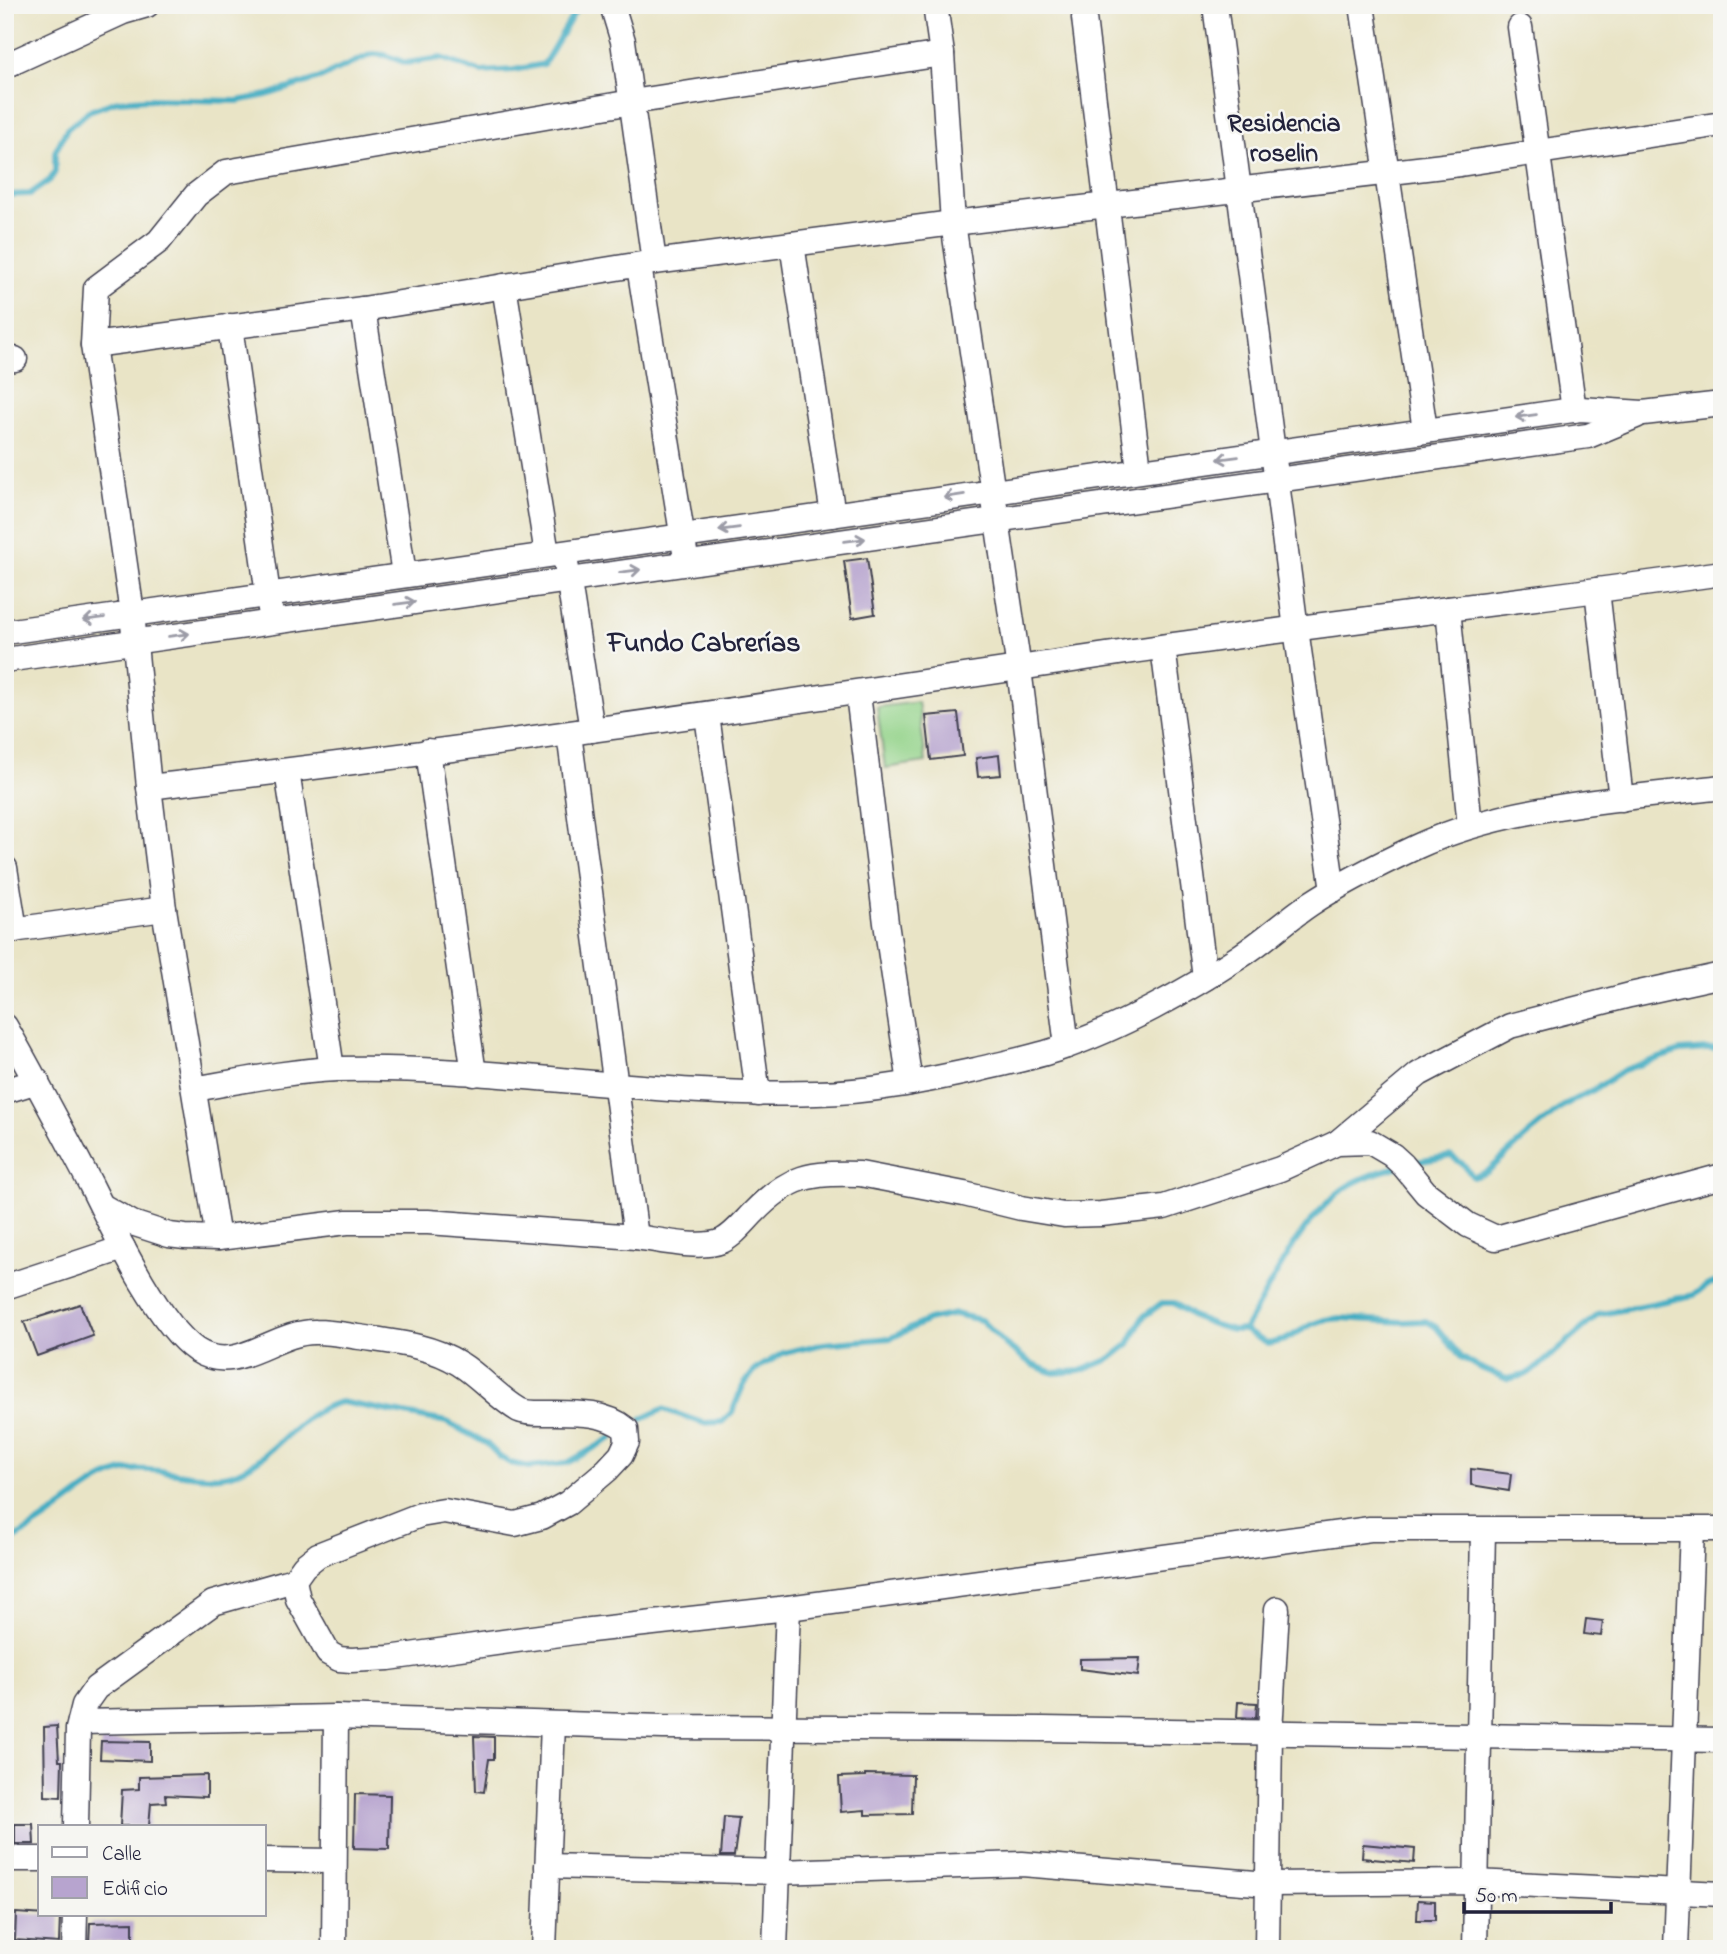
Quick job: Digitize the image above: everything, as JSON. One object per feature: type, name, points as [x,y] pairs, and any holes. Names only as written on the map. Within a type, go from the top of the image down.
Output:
[{"type":"street","points":[[5,66],[123,12],[148,5]]},
{"type":"street","points":[[612,5],[623,41],[632,102],[647,264],[687,563]]},
{"type":"street","points":[[934,5],[942,54],[953,223],[1019,669],[1067,1046]]},
{"type":"street","points":[[1215,5],[1296,629],[1333,890]]},
{"type":"street","points":[[1362,5],[1425,430]]},
{"type":"street","points":[[1084,18],[1139,470]]},
{"type":"street","points":[[1520,27],[1574,410]]},
{"type":"street","points":[[218,1238],[164,909],[132,613],[93,345],[96,288],[159,241],[196,195],[226,172],[632,102],[942,54]]},
{"type":"street","points":[[93,345],[363,309],[792,244],[1387,173],[1722,124]]},
{"type":"street","points":[[792,244],[833,515]]},
{"type":"street","points":[[504,286],[556,553],[568,579],[615,1084],[636,1237]]},
{"type":"street","points":[[363,309],[404,574]]},
{"type":"street","points":[[230,326],[272,622]]},
{"type":"street","points":[[5,632],[993,490],[1574,410],[1643,413],[1722,404]]},
{"type":"street","points":[[5,660],[1588,436],[1643,413]]},
{"type":"street","points":[[149,788],[707,715],[1163,647],[1722,573]]},
{"type":"street","points":[[1597,590],[1621,799]]},
{"type":"street","points":[[1448,609],[1470,826]]},
{"type":"street","points":[[1163,647],[1205,978]]},
{"type":"street","points":[[858,694],[886,923],[910,1083]]},
{"type":"street","points":[[707,715],[758,1094]]},
{"type":"street","points":[[428,751],[474,1074]]},
{"type":"street","points":[[287,771],[332,1069]]},
{"type":"street","points":[[194,1089],[332,1069],[394,1069],[758,1094],[846,1092],[910,1083],[1036,1056],[1067,1046],[1140,1013],[1242,955],[1333,890],[1421,845],[1470,826],[1546,810],[1722,787]]},
{"type":"street","points":[[5,868],[10,931],[164,909]]},
{"type":"street","points":[[101,1205],[119,1217],[153,1231],[185,1237],[218,1238],[347,1222],[428,1222],[636,1237],[689,1244],[711,1244],[723,1240],[774,1192],[791,1181],[831,1174],[860,1174],[1064,1215],[1138,1211],[1164,1207],[1234,1186],[1337,1143],[1419,1074],[1510,1026],[1722,975]]},
{"type":"street","points":[[5,1026],[37,1081],[123,1248],[172,1327],[196,1350],[216,1359],[249,1355],[284,1337],[313,1331],[390,1342],[440,1353],[476,1374],[520,1410],[592,1415],[615,1420],[626,1429],[626,1442],[621,1455],[607,1470],[568,1503],[542,1517],[514,1524],[444,1511],[419,1515],[318,1555],[304,1566],[294,1580],[213,1603],[96,1688],[85,1704],[80,1722],[76,1825]]},
{"type":"street","points":[[5,1091],[37,1081]]},
{"type":"street","points":[[1337,1143],[1370,1142],[1381,1147],[1403,1165],[1426,1193],[1468,1224],[1496,1238],[1722,1176]]},
{"type":"street","points":[[5,1287],[123,1248]]},
{"type":"street","points":[[1676,1949],[1692,1529]]},
{"type":"street","points":[[294,1580],[298,1599],[328,1653],[339,1659],[351,1660],[389,1658],[582,1631],[788,1608],[1370,1530],[1722,1529]]},
{"type":"street","points":[[1475,1949],[1483,1530]]},
{"type":"street","points":[[775,1949],[788,1608]]},
{"type":"street","points":[[1266,1949],[1270,1732],[1277,1609]]},
{"type":"street","points":[[80,1722],[335,1717],[783,1728],[1270,1732],[1722,1740]]},
{"type":"street","points":[[334,1949],[335,1717]]},
{"type":"street","points":[[544,1949],[553,1724]]},
{"type":"street","points":[[5,1859],[38,1859]]},
{"type":"street","points":[[266,1860],[334,1860]]},
{"type":"street","points":[[547,1866],[778,1872],[1022,1864],[1268,1884],[1475,1882],[1722,1894]]},
{"type":"street","points":[[74,1949],[75,1916]]},
{"type":"green space","points":[[918,702],[926,762],[885,768],[877,707]]},
{"type":"building","points":[[867,558],[875,614],[852,618],[844,561]]},
{"type":"building","points":[[958,713],[963,756],[931,760],[926,716]]},
{"type":"building","points":[[999,755],[1001,775],[978,777],[976,758]]},
{"type":"building","points":[[80,1304],[93,1336],[37,1356],[24,1322]]},
{"type":"building","points":[[1471,1469],[1511,1474],[1509,1491],[1471,1485]]},
{"type":"building","points":[[1586,1619],[1603,1621],[1601,1636],[1584,1634]]},
{"type":"building","points":[[1140,1658],[1138,1676],[1080,1669],[1080,1659]]},
{"type":"building","points":[[1238,1702],[1257,1703],[1256,1718],[1237,1717]]},
{"type":"building","points":[[57,1726],[59,1761],[62,1761],[61,1797],[45,1796],[44,1727]]},
{"type":"building","points":[[474,1736],[494,1737],[494,1759],[489,1759],[484,1792],[476,1791]]},
{"type":"building","points":[[101,1741],[150,1742],[150,1761],[100,1759]]},
{"type":"building","points":[[865,1774],[913,1775],[912,1814],[865,1815],[865,1810],[841,1812],[839,1777]]},
{"type":"building","points":[[207,1775],[207,1797],[165,1795],[166,1802],[151,1803],[149,1825],[120,1825],[122,1790],[139,1789],[139,1777]]},
{"type":"building","points":[[355,1794],[390,1795],[389,1849],[354,1848]]},
{"type":"building","points":[[724,1817],[739,1818],[734,1856],[721,1856]]},
{"type":"building","points":[[15,1824],[33,1824],[34,1844],[15,1844]]},
{"type":"building","points":[[1363,1844],[1415,1849],[1414,1863],[1362,1858]]},
{"type":"building","points":[[1418,1900],[1435,1901],[1435,1920],[1417,1920]]},
{"type":"building","points":[[16,1913],[60,1916],[59,1943],[15,1940]]},
{"type":"building","points":[[133,1922],[133,1941],[89,1943],[90,1923]]},
{"type":"waterway","points":[[5,195],[30,194],[50,180],[55,172],[55,152],[67,129],[89,111],[117,101],[237,101],[267,95],[320,78],[372,54],[385,55],[406,63],[441,58],[481,72],[514,70],[544,64],[579,5]]},
{"type":"waterway","points":[[1410,1163],[1451,1156],[1464,1165],[1473,1177],[1487,1172],[1566,1104],[1624,1070],[1680,1051],[1722,1048]]},
{"type":"waterway","points":[[1244,1330],[1286,1257],[1323,1207],[1351,1184],[1397,1167]]},
{"type":"waterway","points":[[642,1419],[663,1409],[703,1423],[722,1422],[732,1412],[743,1386],[755,1370],[783,1353],[823,1344],[891,1338],[928,1320],[955,1314],[981,1320],[1005,1344],[1033,1365],[1054,1373],[1080,1371],[1110,1359],[1129,1344],[1143,1317],[1162,1303],[1174,1303],[1192,1316],[1215,1325],[1244,1330],[1268,1344],[1285,1340],[1324,1320],[1341,1318],[1426,1321],[1436,1327],[1461,1357],[1507,1379],[1525,1375],[1538,1367],[1598,1315],[1694,1295],[1708,1285],[1722,1280]]},
{"type":"waterway","points":[[5,1544],[92,1485],[119,1472],[142,1469],[210,1477],[235,1473],[263,1457],[312,1415],[341,1402],[447,1422],[486,1443],[510,1463],[529,1467],[567,1463],[612,1438]]},
{"type":"district","name":"Residencia roselin","points":[[1284,140]]},
{"type":"district","name":"Fundo Cabrerías","points":[[704,644]]}]
